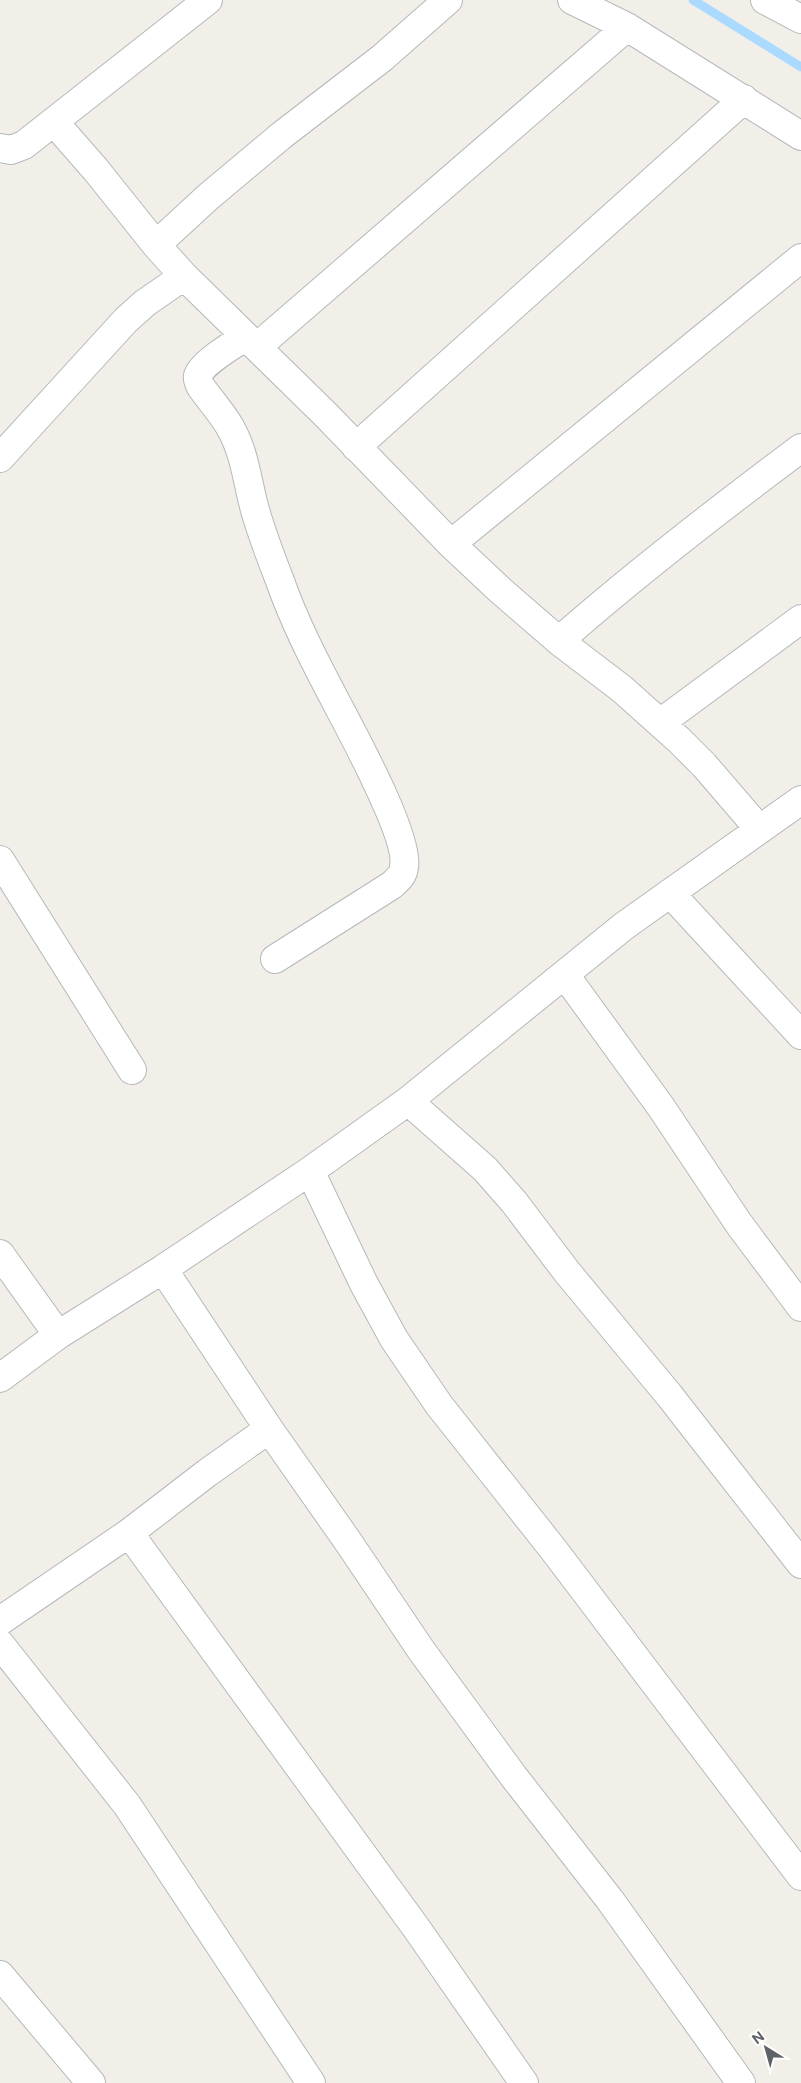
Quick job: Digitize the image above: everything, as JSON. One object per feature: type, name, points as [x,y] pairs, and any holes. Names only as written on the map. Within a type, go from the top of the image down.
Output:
[{"type":"street","points":[[0,148],[11,150],[24,145],[208,0]]},
{"type":"street","points":[[156,245],[208,197],[282,135],[382,58],[448,0]]},
{"type":"street","points":[[572,0],[627,27],[801,136]]},
{"type":"street","points":[[765,0],[801,19]]},
{"type":"street","points":[[275,959],[392,885],[402,876],[405,865],[402,844],[373,774],[307,645],[280,583],[255,509],[246,466],[239,446],[230,426],[201,387],[198,380],[203,367],[251,342],[627,27]]},
{"type":"street","points":[[356,447],[744,99]]},
{"type":"street","points":[[54,122],[184,276],[451,544],[559,641],[622,689],[660,723],[704,765],[759,829]]},
{"type":"street","points":[[451,544],[801,258]]},
{"type":"street","points":[[0,458],[126,320],[145,303],[184,276]]},
{"type":"street","points":[[559,641],[667,549],[801,448]]},
{"type":"street","points":[[660,723],[801,619]]},
{"type":"street","points":[[0,1378],[58,1335],[163,1269],[310,1171],[408,1102],[624,926],[759,829],[799,806]]},
{"type":"street","points":[[0,860],[132,1070]]},
{"type":"street","points":[[670,893],[801,1035]]},
{"type":"street","points":[[565,975],[660,1107],[739,1224],[801,1307]]},
{"type":"street","points":[[408,1102],[485,1169],[514,1202],[567,1272],[669,1395],[801,1564]]},
{"type":"street","points":[[310,1171],[364,1284],[394,1339],[439,1405],[553,1549],[801,1876]]},
{"type":"street","points":[[0,1254],[58,1335]]},
{"type":"street","points":[[163,1269],[268,1429],[349,1543],[421,1650],[514,1777],[610,1900],[741,2083]]},
{"type":"street","points":[[0,1622],[129,1532],[206,1473],[268,1429]]},
{"type":"street","points":[[129,1532],[417,1929],[524,2083]]},
{"type":"street","points":[[0,1644],[127,1805],[312,2083]]},
{"type":"street","points":[[0,1975],[91,2083]]},
{"type":"waterway","points":[[693,0],[801,67]]}]
